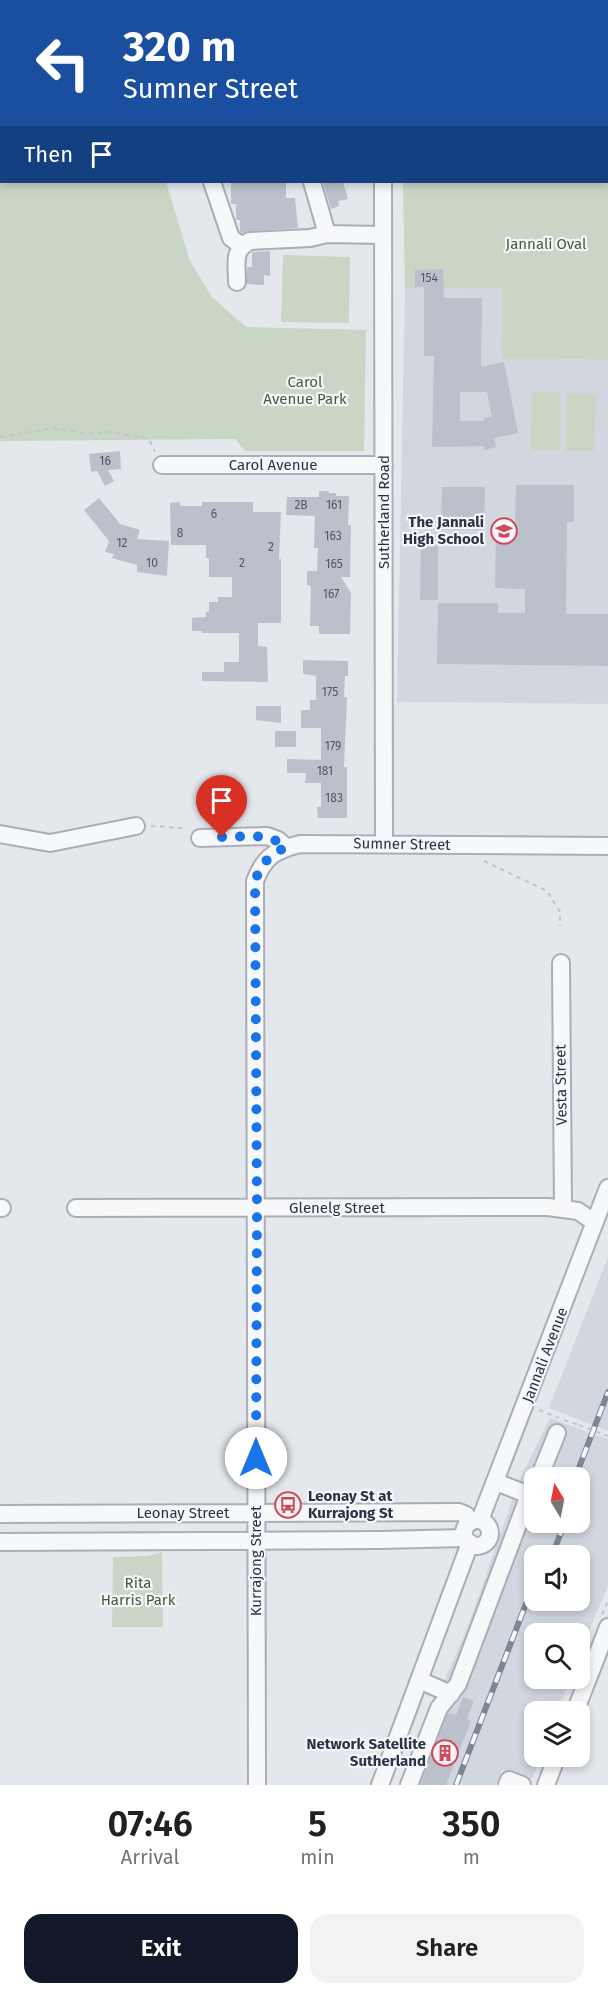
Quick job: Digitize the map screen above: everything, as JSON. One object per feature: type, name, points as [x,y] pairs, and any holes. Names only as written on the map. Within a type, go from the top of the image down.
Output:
[{"type":"street","points":[[212,183],[231,238],[241,245]]},
{"type":"street","points":[[312,183],[327,234]]},
{"type":"street","name":"Sutherland Road","points":[[383,183],[384,843]]},
{"type":"street","points":[[237,282],[237,253],[241,245],[250,241],[310,238],[327,234],[383,235]]},
{"type":"street","name":"Carol Avenue","points":[[162,465],[384,465]]},
{"type":"street","points":[[0,834],[50,843],[136,826]]},
{"type":"street","name":"Sumner Street","points":[[200,838],[267,836],[278,840],[286,847],[307,843],[608,846]]},
{"type":"street","name":"Kurrajong Street","points":[[256,1785],[255,881],[261,866],[273,854],[286,847]]},
{"type":"street","name":"Vesta Street","points":[[561,963],[563,1208]]},
{"type":"street","name":"Jannali Avenue","points":[[380,1785],[420,1680],[472,1531],[496,1482],[608,1188]]},
{"type":"street","name":"Glenelg Street","points":[[76,1208],[563,1208],[578,1211],[594,1222]]},
{"type":"street","points":[[543,1467],[557,1433]]},
{"type":"street","points":[[496,1482],[524,1488]]},
{"type":"street","points":[[409,1785],[439,1707],[458,1684],[524,1511]]},
{"type":"street","name":"Leonay Street","points":[[0,1514],[459,1512],[466,1515],[472,1531],[380,1540],[0,1542]]},
{"type":"street","points":[[578,1701],[608,1627]]},
{"type":"street","points":[[420,1680],[451,1694]]},
{"type":"street","points":[[546,1785],[553,1767]]},
{"type":"street","points":[[507,1785],[509,1780],[522,1785]]},
{"type":"path","points":[[0,437],[54,428],[82,433],[111,432],[148,440],[162,465]]},
{"type":"path","points":[[136,826],[182,828],[200,838]]},
{"type":"path","points":[[481,845],[483,860],[547,891],[560,912],[560,926]]},
{"type":"path","points":[[538,1409],[608,1436]]},
{"type":"shaded area","name":"The Jannali High School","points":[[405,288],[502,289],[501,358],[608,360],[608,704],[397,702]]},
{"type":"shaded area","points":[[608,1257],[608,1431],[549,1408]]},
{"type":"shaded area","points":[[550,1418],[608,1439],[608,1586],[590,1628],[590,1623],[524,1623],[524,1689],[566,1689],[562,1701],[524,1701],[524,1767],[537,1767],[531,1781],[502,1770],[496,1785],[402,1785],[470,1621],[524,1471],[524,1533],[590,1533],[590,1467],[526,1467]]},
{"type":"green space","name":"Carol Avenue Park","points":[[0,183],[166,183],[190,261],[212,297],[246,327],[366,330],[364,451],[245,451],[235,439],[0,441]]},
{"type":"green space","name":"Jannali Oval","points":[[403,183],[608,183],[608,360],[501,358],[502,289],[405,288]]},
{"type":"green space","points":[[283,255],[350,257],[349,323],[281,322]]},
{"type":"green space","points":[[532,392],[560,392],[560,450],[531,450]]},
{"type":"green space","points":[[567,394],[596,394],[594,451],[566,451]]},
{"type":"green space","name":"Rita Harris Park","points":[[162,1552],[163,1627],[112,1627],[113,1557],[148,1556]]},
{"type":"building","points":[[231,183],[286,183],[286,198],[295,198],[298,228],[240,232],[240,220],[236,220],[236,204],[231,204]]},
{"type":"building","points":[[323,183],[343,183],[348,199],[338,201],[339,206],[331,209]]},
{"type":"building","points":[[270,251],[270,276],[264,275],[264,285],[247,284],[247,267],[252,267],[252,252]]},
{"type":"building","points":[[443,269],[444,298],[482,298],[481,367],[504,362],[518,433],[494,438],[496,447],[484,450],[484,446],[432,447],[434,356],[424,356],[424,287],[415,287],[415,270]],"holes":[[[460,392],[487,392],[492,417],[484,418],[484,421],[460,421]]]},
{"type":"building","points":[[120,451],[121,469],[108,470],[114,481],[105,486],[97,471],[91,472],[89,454]]},
{"type":"building","points":[[516,485],[574,485],[574,522],[567,522],[566,614],[608,614],[608,666],[437,664],[438,603],[498,603],[498,613],[525,613],[525,589],[495,588],[496,531],[515,531]]},
{"type":"building","points":[[442,487],[485,487],[484,530],[441,530]]},
{"type":"building","points":[[319,491],[336,493],[336,496],[349,496],[350,577],[341,577],[351,593],[350,634],[319,634],[319,626],[310,626],[311,586],[307,585],[307,571],[317,571],[318,548],[314,548],[315,516],[286,515],[287,497],[319,497]]},
{"type":"building","points":[[99,498],[120,524],[140,530],[137,539],[169,541],[167,576],[137,572],[137,565],[112,558],[114,554],[105,552],[109,541],[84,510]]},
{"type":"building","points":[[180,502],[180,506],[202,506],[202,502],[253,502],[253,512],[281,512],[279,559],[281,559],[281,623],[258,623],[258,646],[267,647],[268,682],[202,681],[202,672],[224,672],[224,662],[239,662],[239,633],[192,631],[192,618],[206,617],[206,612],[209,612],[209,602],[218,602],[218,597],[232,597],[232,577],[209,577],[206,545],[171,545],[170,503]]},
{"type":"building","points":[[421,536],[438,536],[438,600],[420,600]]},
{"type":"building","points":[[303,660],[348,661],[344,697],[347,697],[344,767],[347,767],[347,818],[318,818],[317,807],[321,807],[321,783],[305,783],[306,773],[287,773],[287,759],[321,760],[321,728],[301,728],[301,710],[310,710],[310,700],[316,700],[316,676],[303,674]]},
{"type":"building","points":[[256,706],[281,706],[281,723],[256,720]]},
{"type":"building","points":[[275,731],[296,731],[296,747],[275,747]]},
{"type":"building","name":"Network Satellite Sutherland","points":[[463,1697],[474,1701],[467,1719],[471,1721],[446,1785],[420,1785],[448,1713],[456,1715]]},
{"type":"railway","points":[[579,1467],[608,1392]]},
{"type":"railway","points":[[556,1545],[561,1533]]},
{"type":"railway","points":[[456,1785],[524,1609]]},
{"type":"place","name":"The Jannali High School","points":[[504,531]]},
{"type":"place","name":"Leonay St at Kurrajong St","points":[[288,1505]]},
{"type":"place","name":"Network Satellite Sutherland","points":[[445,1753]]},
{"type":"route","points":[[222,837],[267,836],[278,840],[286,847],[273,854],[261,866],[255,881],[256,1458]]}]
